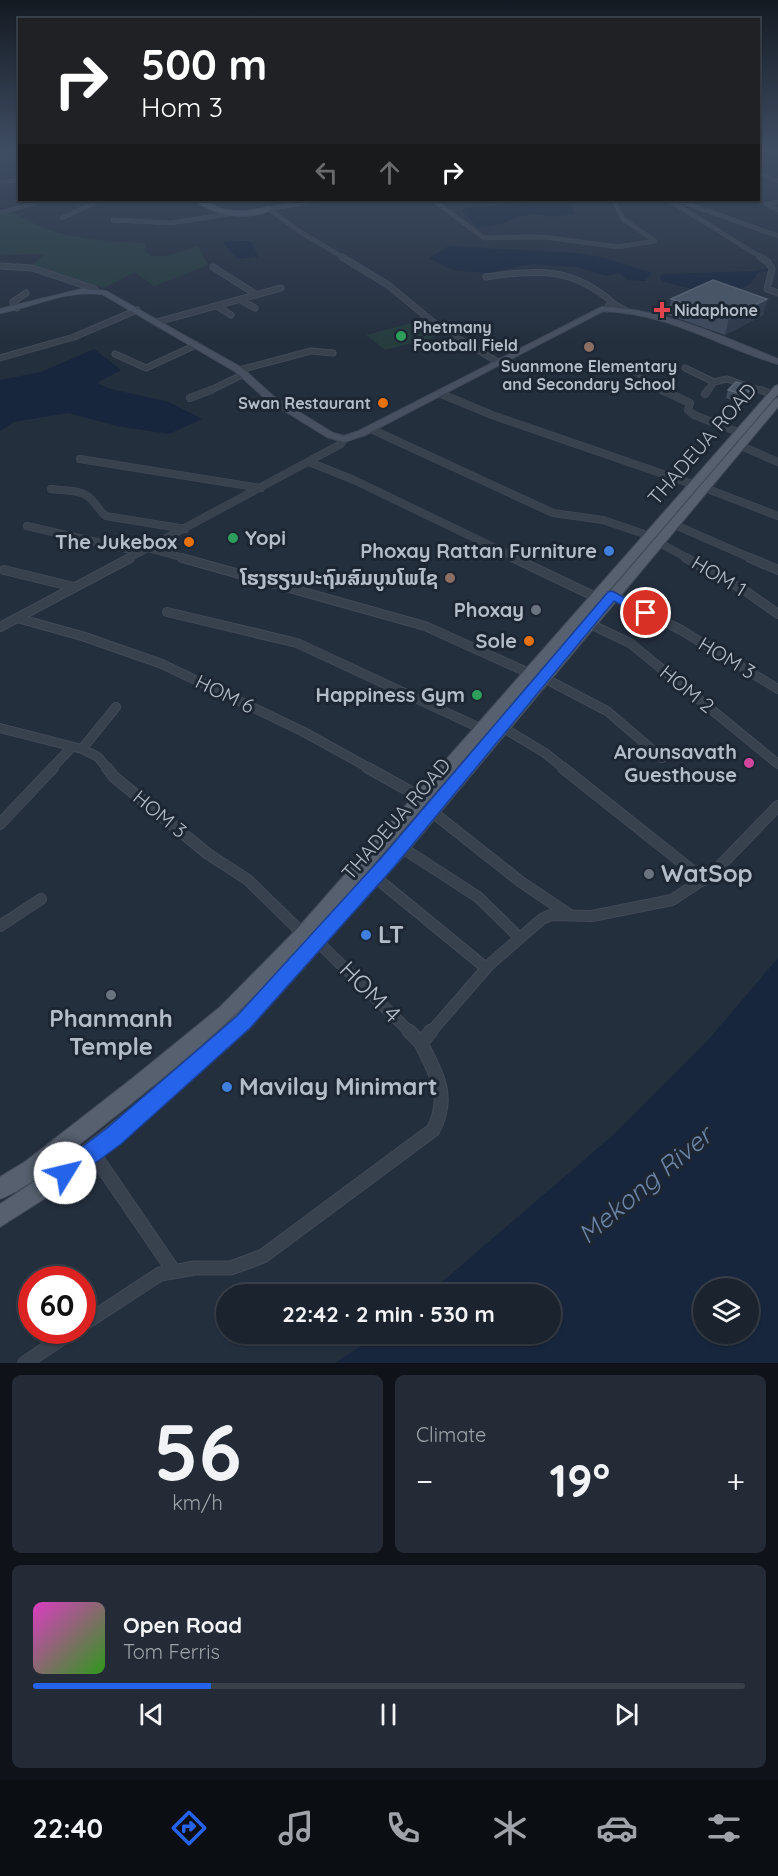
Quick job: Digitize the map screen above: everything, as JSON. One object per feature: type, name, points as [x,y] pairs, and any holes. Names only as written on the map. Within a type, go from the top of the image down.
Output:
[{"type":"main road","name":"THADEUA ROAD","points":[[0,1216],[93,1153],[244,1022],[401,847],[502,727],[537,676],[776,394]]},
{"type":"main road","name":"THADEUA ROAD","points":[[654,539],[674,524],[700,486]]},
{"type":"main road","name":"THADEUA ROAD","points":[[0,1189],[33,1168],[150,1077],[226,1013],[303,934],[482,729],[590,624],[605,598]]},
{"type":"street","points":[[62,218],[69,215]]},
{"type":"street","points":[[113,220],[165,224],[226,215]]},
{"type":"street","points":[[276,215],[388,285],[439,327],[498,363]]},
{"type":"street","points":[[452,215],[484,238],[544,237],[618,247],[656,242],[618,215]]},
{"type":"street","points":[[692,215],[768,262],[772,269],[766,286],[767,289],[778,293]]},
{"type":"street","points":[[717,215],[778,236]]},
{"type":"street","points":[[768,262],[778,262]]},
{"type":"street","points":[[0,266],[32,268],[112,296],[241,372],[270,398],[295,415],[330,435],[344,439],[370,429],[597,310],[610,306]]},
{"type":"street","points":[[213,267],[257,295]]},
{"type":"street","points":[[486,277],[548,270],[581,282],[610,306],[679,324],[778,362]]},
{"type":"street","points":[[158,322],[280,288]]},
{"type":"street","points":[[0,311],[95,289]]},
{"type":"street","points":[[17,308],[13,302],[26,293]]},
{"type":"street","points":[[240,300],[255,308]]},
{"type":"street","points":[[217,306],[231,315]]},
{"type":"street","points":[[0,358],[74,337],[137,310]]},
{"type":"street","points":[[115,354],[146,368],[196,345]]},
{"type":"street","points":[[190,398],[223,386],[241,372],[311,351],[333,353]]},
{"type":"street","points":[[624,366],[639,373],[646,383],[690,403],[688,411],[694,415],[778,462]]},
{"type":"street","points":[[685,368],[714,382],[727,379],[776,394]]},
{"type":"street","points":[[705,394],[714,382]]},
{"type":"street","points":[[439,393],[492,415],[700,486],[778,516]]},
{"type":"street","name":"HOM 1","points":[[370,429],[553,513],[603,520],[654,539],[747,592],[778,615]]},
{"type":"street","points":[[0,627],[309,462],[341,444],[344,439]]},
{"type":"street","points":[[80,459],[261,488]]},
{"type":"street","name":"HOM 3","points":[[309,462],[354,480],[605,598],[681,630],[778,689]]},
{"type":"street","points":[[51,489],[90,495],[95,500],[96,508],[106,516],[185,529]]},
{"type":"street","points":[[674,524],[778,570]]},
{"type":"street","points":[[27,526],[140,552]]},
{"type":"street","points":[[148,548],[425,626],[593,702],[607,711],[662,758]]},
{"type":"street","points":[[4,570],[74,586]]},
{"type":"street","points":[[167,612],[297,643],[482,729]]},
{"type":"street","name":"HOM 6","points":[[17,618],[82,636],[162,664],[302,731],[422,798]]},
{"type":"street","name":"HOM 2","points":[[590,624],[630,643],[778,764]]},
{"type":"street","points":[[0,824],[116,707]]},
{"type":"street","points":[[502,727],[545,753],[704,880]]},
{"type":"street","name":"HOM 3","points":[[0,728],[77,748],[98,757],[114,777],[208,854],[248,880],[303,934]]},
{"type":"street","points":[[422,798],[431,811],[521,882],[570,915]]},
{"type":"street","points":[[96,1316],[160,1274],[173,1270],[231,1269],[263,1256],[433,1130],[440,1119],[443,1108],[442,1096],[440,1085],[421,1043],[486,968],[519,937],[542,919],[551,915],[592,916],[672,900],[704,880],[778,806]]},
{"type":"street","points":[[401,847],[478,897],[519,937]]},
{"type":"street","points":[[375,877],[486,968]]},
{"type":"street","points":[[0,926],[41,899]]},
{"type":"street","name":"HOM 4","points":[[318,942],[421,1043]]},
{"type":"street","points":[[93,1153],[173,1270]]},
{"type":"street","points":[[25,1363],[53,1344]]},
{"type":"green space","points":[[0,215],[18,215],[44,228],[76,237],[145,243],[146,251],[151,256],[167,256],[198,246],[208,265],[154,286],[135,272],[104,288],[31,266],[45,254],[0,255]]},
{"type":"green space","name":"Phetmany Football Field","points":[[416,322],[435,337],[385,350],[366,335]]},
{"type":"water","points":[[465,215],[530,215],[516,217],[505,223],[478,228]]},
{"type":"water","points":[[537,215],[570,215],[552,217]]},
{"type":"water","points":[[223,242],[252,242],[258,257],[237,259]]},
{"type":"water","points":[[449,246],[575,253],[601,257],[652,273],[645,281],[628,280],[619,273],[606,276],[577,267],[532,264],[487,273],[452,270],[429,258]]},
{"type":"water","points":[[758,271],[752,282],[729,292],[701,291],[662,281],[660,278],[662,274]]},
{"type":"water","points":[[94,349],[121,370],[97,383],[111,389],[169,402],[202,419],[169,434],[117,426],[68,413],[14,422],[0,431],[0,380],[41,372]]},
{"type":"water","name":"Mekong River","points":[[778,958],[778,1363],[335,1363],[364,1344],[561,1344],[561,1284],[440,1284],[612,1136],[708,1040]]},
{"type":"building","points":[[713,280],[767,299],[729,318],[671,299]]},
{"type":"building","points":[[736,382],[753,387],[745,395],[728,390]]},
{"type":"waterway","points":[[758,271],[768,270]]},
{"type":"place","name":"Nidaphone","points":[[662,310]]},
{"type":"place","name":"Phetmany Football Field","points":[[401,336]]},
{"type":"place","name":"Suanmone Elementary and Secondary School","points":[[589,347]]},
{"type":"place","name":"Swan Restaurant","points":[[383,403]]},
{"type":"place","name":"Yopi","points":[[233,538]]},
{"type":"place","name":"The Jukebox","points":[[189,542]]},
{"type":"place","name":"Phoxay Rattan Furniture","points":[[609,551]]},
{"type":"place","name":"ໂຮງຮຽນປະຖົມສົມບູນໂພໄຊ","points":[[450,578]]},
{"type":"place","name":"Phoxay","points":[[536,610]]},
{"type":"place","name":"Sole","points":[[529,641]]},
{"type":"place","name":"Happiness Gym","points":[[477,695]]},
{"type":"place","name":"Arounsavath Guesthouse","points":[[749,763]]},
{"type":"place","name":"WatSop","points":[[649,874]]},
{"type":"place","name":"LT","points":[[366,935]]},
{"type":"place","name":"Phanmanh Temple","points":[[111,995]]},
{"type":"place","name":"Mavilay Minimart","points":[[227,1087]]},
{"type":"route","points":[[65,1173],[150,1106],[244,1022],[388,862],[612,595],[646,613]]}]
